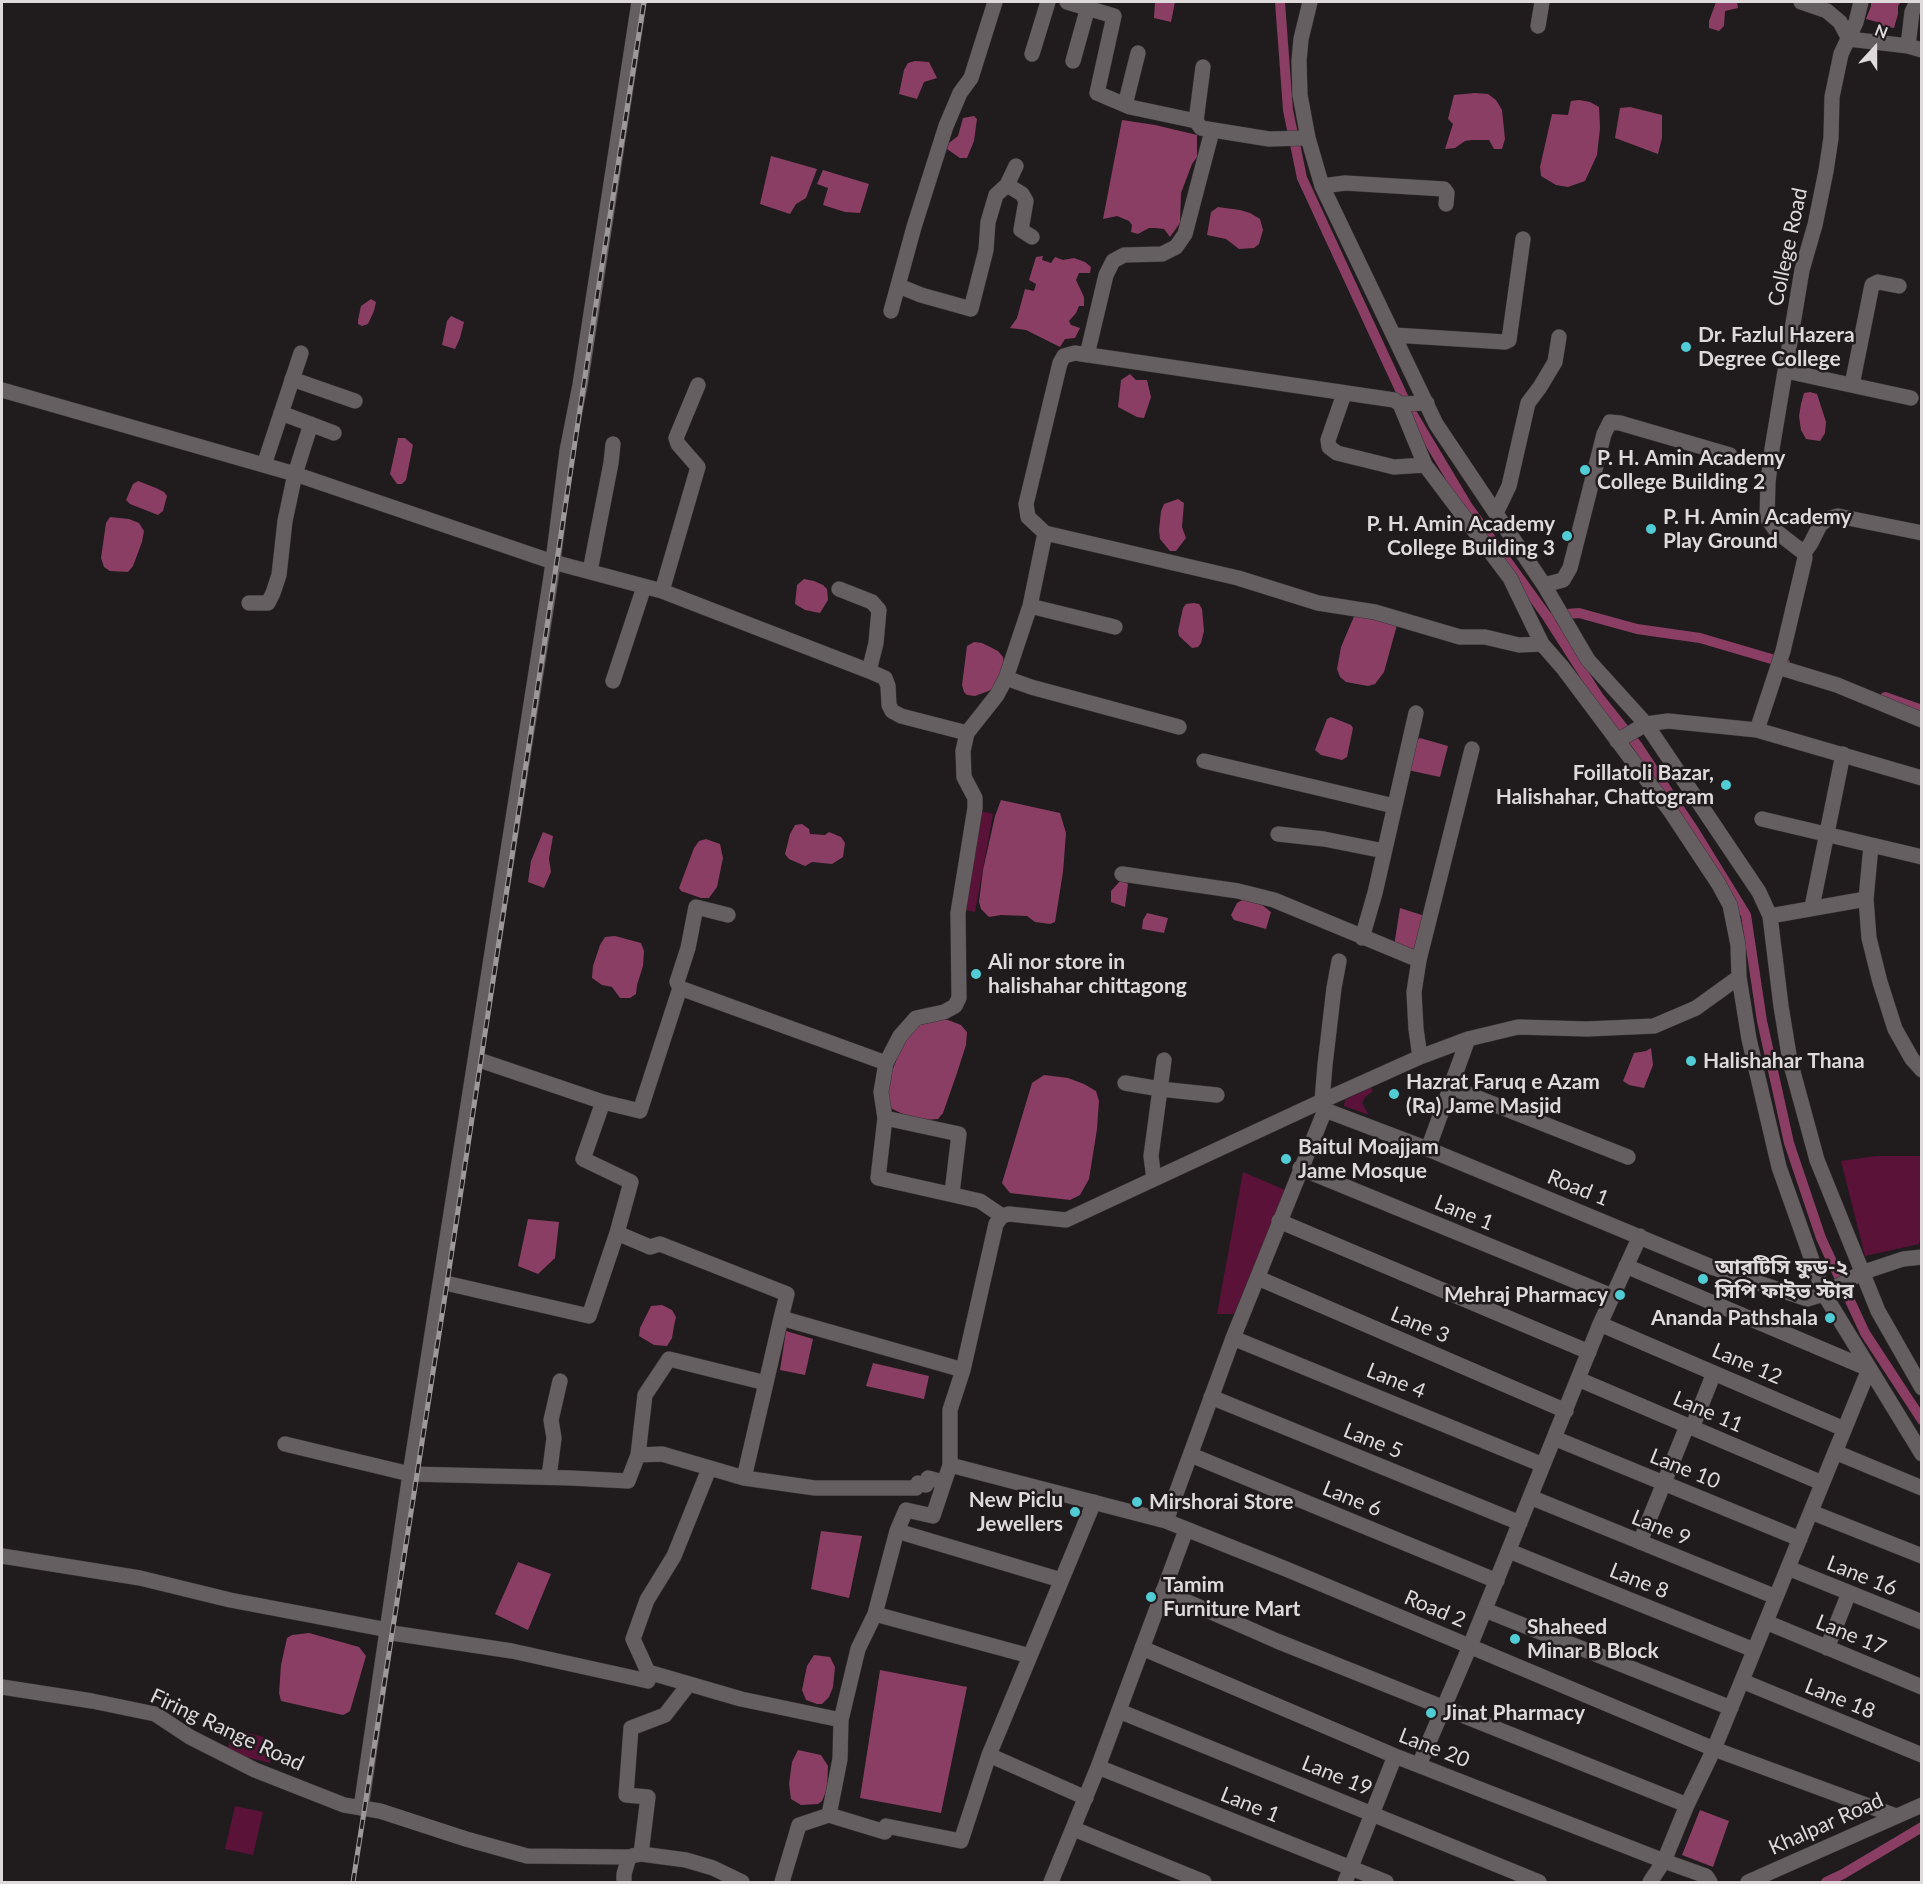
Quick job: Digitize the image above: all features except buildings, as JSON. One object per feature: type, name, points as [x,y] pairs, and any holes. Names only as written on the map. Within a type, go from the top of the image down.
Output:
[{"type":"street","points":[[362,1808],[410,1474],[553,562],[567,451],[580,385],[639,2]]},
{"type":"street","points":[[891,310],[946,126],[960,93],[971,78],[995,2]]},
{"type":"street","points":[[1032,54],[1048,2]]},
{"type":"street","points":[[1067,2],[1085,5],[1114,16],[1097,93],[1125,105],[1161,115],[1196,121]]},
{"type":"street","points":[[1310,2],[1301,39],[1300,95],[1308,138],[1322,186],[1436,424],[1544,585],[1588,660],[1643,726],[1759,892],[1770,916],[1790,1061],[1817,1160],[1878,1311],[1922,1388]]},
{"type":"street","points":[[1538,26],[1542,2]]},
{"type":"street","points":[[1801,2],[1827,11],[1840,22],[1849,39],[1915,48],[1912,12],[1916,4],[1922,4]]},
{"type":"street","name":"College Road","points":[[1804,553],[1777,532],[1767,518],[1768,482],[1802,270],[1815,225],[1826,171],[1832,97],[1841,54],[1856,22],[1861,2]]},
{"type":"street","points":[[1073,61],[1085,5]]},
{"type":"street","points":[[1125,105],[1138,53]]},
{"type":"street","points":[[1203,67],[1196,121],[1201,128],[1278,139],[1308,138]]},
{"type":"street","points":[[1087,355],[1106,275],[1113,261],[1124,255],[1162,254],[1176,247],[1185,234],[1212,131]]},
{"type":"street","points":[[899,286],[970,309],[986,250],[988,222],[996,195],[1007,185],[1016,166]]},
{"type":"street","points":[[1322,186],[1345,183],[1444,189],[1447,193],[1446,204]]},
{"type":"street","points":[[1007,185],[1022,195],[1026,201],[1021,230],[1032,237]]},
{"type":"street","points":[[1394,335],[1505,342],[1509,340],[1523,239]]},
{"type":"street","points":[[1852,385],[1872,285],[1878,282],[1899,286]]},
{"type":"street","points":[[1496,513],[1509,486],[1528,403],[1554,362],[1559,337]]},
{"type":"street","points":[[264,465],[301,353]]},
{"type":"street","points":[[1426,403],[1402,403],[1074,353],[1064,356],[1060,363],[1028,493],[1026,504],[1028,517],[1045,533],[1238,578],[1318,603],[1375,612],[1460,637],[1485,637],[1519,645],[1542,644]]},
{"type":"street","points":[[1785,371],[1911,399]]},
{"type":"street","points":[[292,379],[355,401]]},
{"type":"street","points":[[662,591],[698,468],[678,444],[676,438],[698,385]]},
{"type":"street","points":[[2,390],[295,474],[553,562],[662,591],[885,678],[892,711],[901,716],[967,733]]},
{"type":"street","points":[[1344,394],[1328,440],[1329,447],[1337,453],[1394,467],[1425,465]]},
{"type":"street","points":[[1402,403],[1425,465],[1510,578],[1542,644],[1570,676],[1671,812],[1719,883],[1730,905],[1738,945],[1739,977],[1749,1039],[1779,1167],[1826,1293],[1869,1369],[1922,1454]]},
{"type":"street","points":[[281,413],[334,433]]},
{"type":"street","points":[[1544,585],[1563,580],[1570,568],[1604,434],[1610,422],[1730,455]]},
{"type":"street","points":[[249,603],[268,603],[273,593],[279,575],[285,521],[295,474],[311,424]]},
{"type":"street","points":[[590,571],[613,444]]},
{"type":"street","points":[[1757,730],[1779,662],[1805,558],[1804,553],[1820,525],[1827,519],[1838,516],[1922,533]]},
{"type":"street","points":[[1002,1216],[980,1200],[878,1178],[885,1118],[881,1092],[886,1063],[900,1036],[916,1018],[944,1012],[955,1006],[959,998],[958,913],[975,808],[975,798],[964,777],[963,751],[967,733],[997,695],[1006,678],[1030,606],[1045,533]]},
{"type":"street","points":[[613,681],[645,587]]},
{"type":"street","points":[[839,588],[872,602],[879,610],[876,643],[869,671]]},
{"type":"street","points":[[1030,606],[1115,627]]},
{"type":"street","points":[[1779,662],[1922,720]]},
{"type":"street","points":[[1006,678],[1031,687],[1179,727]]},
{"type":"street","points":[[1362,938],[1416,713]]},
{"type":"street","points":[[1618,740],[1643,726],[1668,721],[1757,730],[1922,778]]},
{"type":"street","points":[[1420,1057],[1414,992],[1419,960],[1472,749]]},
{"type":"street","points":[[1812,908],[1843,754]]},
{"type":"street","points":[[1204,761],[1394,806]]},
{"type":"street","points":[[1762,819],[1922,857]]},
{"type":"street","points":[[1278,834],[1324,839],[1384,851]]},
{"type":"street","points":[[1871,846],[1866,899],[1869,938],[1895,1029],[1912,1059],[1922,1070]]},
{"type":"street","points":[[1122,874],[1238,891],[1274,900],[1419,960]]},
{"type":"street","points":[[1770,916],[1866,899]]},
{"type":"street","points":[[728,915],[696,907],[688,948],[677,982],[680,988],[886,1063]]},
{"type":"street","points":[[1166,1521],[1233,1338],[1324,1105],[1328,1028],[1339,961]]},
{"type":"street","points":[[829,1815],[840,1760],[841,1720],[858,1649],[875,1614],[897,1531],[906,1510],[933,1516],[950,1466],[950,1410],[963,1370],[996,1224],[1002,1216],[1009,1214],[1066,1220],[1324,1105],[1420,1057],[1468,1039],[1518,1027],[1587,1029],[1654,1026],[1696,1008],[1739,977]]},
{"type":"street","points":[[476,1059],[603,1102],[640,1111],[680,988]]},
{"type":"street","points":[[1428,1149],[1468,1039]]},
{"type":"street","points":[[1154,1179],[1151,1156],[1164,1060]]},
{"type":"street","points":[[1125,1083],[1217,1095]]},
{"type":"street","points":[[1450,1087],[1628,1157]]},
{"type":"street","points":[[441,1282],[589,1316],[617,1233],[631,1182],[583,1159],[603,1102]]},
{"type":"street","name":"Road 1","points":[[1324,1105],[1714,1268],[1807,1299],[1826,1293]]},
{"type":"street","points":[[885,1118],[959,1134],[952,1193]]},
{"type":"street","name":"Lane 1","points":[[1300,1168],[1612,1296]]},
{"type":"street","name":"Lane 3","points":[[1280,1221],[1589,1352]]},
{"type":"street","points":[[617,1233],[650,1247],[660,1244],[787,1294],[744,1478]]},
{"type":"street","points":[[1419,1765],[1497,1581],[1600,1324],[1641,1236]]},
{"type":"street","points":[[1826,1293],[1861,1273],[1903,1259],[1922,1257]]},
{"type":"street","points":[[1626,1266],[1869,1369]]},
{"type":"street","name":"Lane 3","points":[[1258,1278],[1566,1411]]},
{"type":"street","points":[[781,1318],[963,1370]]},
{"type":"street","name":"Lane 12","points":[[1600,1324],[1844,1429]]},
{"type":"street","name":"Lane 4","points":[[1233,1338],[1544,1465]]},
{"type":"street","points":[[285,1444],[410,1474],[628,1481],[638,1455],[645,1395],[669,1359],[766,1383]]},
{"type":"street","points":[[1650,1882],[1664,1861],[1687,1805],[1714,1749],[1869,1369]]},
{"type":"street","points":[[1640,1542],[1714,1373]]},
{"type":"street","name":"Lane 11","points":[[1578,1379],[1822,1483]]},
{"type":"street","points":[[549,1477],[554,1438],[551,1420],[560,1381]]},
{"type":"street","name":"Lane 5","points":[[1211,1396],[1520,1524]]},
{"type":"street","name":"Lane 10","points":[[1554,1438],[1800,1539]]},
{"type":"street","points":[[1835,1452],[1922,1488]]},
{"type":"street","points":[[638,1455],[662,1454],[744,1478],[815,1488],[916,1488],[918,1483],[926,1485],[928,1478],[943,1482]]},
{"type":"street","name":"Lane 6","points":[[1191,1455],[1497,1581]]},
{"type":"street","name":"Road 2","points":[[950,1466],[1166,1521],[1714,1749],[1896,1816]]},
{"type":"street","points":[[2,1556],[140,1578],[230,1600],[417,1638],[512,1651],[648,1681],[648,1672],[633,1639],[647,1600],[675,1556],[709,1469]]},
{"type":"street","name":"Lane 9","points":[[1530,1497],[1776,1597]]},
{"type":"street","points":[[782,1882],[799,1825],[829,1815],[885,1832],[886,1826],[961,1841],[989,1755],[1094,1502]]},
{"type":"street","points":[[1811,1512],[1922,1556]]},
{"type":"street","points":[[1051,1882],[1098,1767],[1186,1530]]},
{"type":"street","points":[[897,1531],[1061,1580]]},
{"type":"street","name":"Lane 8","points":[[1509,1551],[1754,1650]]},
{"type":"street","name":"Lane 16","points":[[1788,1568],[1922,1622]]},
{"type":"street","points":[[1163,1591],[1277,1641],[1687,1805]]},
{"type":"street","points":[[1827,1648],[1849,1593]]},
{"type":"street","points":[[1485,1610],[1731,1708]]},
{"type":"street","points":[[875,1614],[1030,1656]]},
{"type":"street","name":"Lane 17","points":[[1766,1622],[1922,1687]]},
{"type":"street","name":"Lane 20","points":[[1142,1648],[1395,1756],[1706,1876],[1710,1882]]},
{"type":"street","points":[[648,1672],[741,1699],[841,1720]]},
{"type":"street","name":"Lane 18","points":[[1742,1681],[1922,1755]]},
{"type":"street","points":[[624,1882],[624,1874],[635,1856],[648,1797],[626,1795],[631,1728],[665,1715],[689,1684]]},
{"type":"street","name":"Firing Range Road","points":[[2,1687],[155,1714],[190,1737],[255,1770],[344,1804],[380,1811],[527,1856],[635,1856],[686,1860],[712,1868],[742,1882]]},
{"type":"street","name":"Lane 19","points":[[1119,1711],[1539,1882]]},
{"type":"street","points":[[989,1755],[1086,1798]]},
{"type":"street","points":[[1348,1875],[1395,1756]]},
{"type":"street","name":"Lane 1","points":[[1098,1767],[1348,1875],[1386,1882]]},
{"type":"street","name":"Khalpar Road","points":[[1748,1882],[1922,1805]]},
{"type":"street","points":[[1074,1828],[1204,1882]]},
{"type":"shaded area","points":[[1155,2],[1175,2],[1171,22],[1154,18]]},
{"type":"shaded area","points":[[1716,2],[1737,2],[1738,8],[1725,11],[1724,26],[1719,31],[1709,28],[1709,21]]},
{"type":"shaded area","points":[[1871,2],[1901,2],[1898,6],[1894,28],[1866,19]]},
{"type":"shaded area","points":[[929,62],[937,78],[924,82],[917,99],[899,94],[904,70],[908,63]]},
{"type":"shaded area","points":[[1488,94],[1496,100],[1502,110],[1505,139],[1502,149],[1494,149],[1489,140],[1472,140],[1465,141],[1455,148],[1445,149],[1453,124],[1448,119],[1454,95]]},
{"type":"shaded area","points":[[1579,100],[1599,107],[1600,128],[1597,155],[1585,181],[1568,187],[1556,185],[1541,176],[1540,167],[1552,114],[1568,115],[1571,101]]},
{"type":"shaded area","points":[[1630,107],[1662,115],[1662,138],[1658,154],[1615,138],[1620,108]]},
{"type":"shaded area","points":[[974,116],[977,119],[974,141],[967,158],[960,158],[947,149],[949,143],[958,136],[963,118]]},
{"type":"shaded area","points":[[1122,120],[1197,135],[1197,157],[1181,193],[1180,223],[1170,237],[1164,229],[1149,228],[1138,234],[1131,232],[1132,225],[1129,221],[1117,216],[1103,219]]},
{"type":"shaded area","points":[[771,156],[817,169],[806,198],[796,204],[790,214],[760,204]]},
{"type":"shaded area","points":[[823,170],[869,184],[860,213],[845,212],[823,205],[828,188],[817,184]]},
{"type":"shaded area","points":[[1218,207],[1240,210],[1260,219],[1263,230],[1259,244],[1254,248],[1239,249],[1226,239],[1207,235],[1211,212]]},
{"type":"shaded area","points":[[1043,256],[1042,260],[1051,263],[1055,257],[1063,260],[1074,258],[1091,267],[1090,273],[1079,273],[1076,280],[1084,297],[1084,306],[1079,306],[1069,321],[1071,325],[1080,328],[1075,338],[1065,339],[1060,347],[1026,330],[1010,328],[1017,318],[1025,289],[1034,291],[1036,284],[1029,280],[1036,257]]},
{"type":"shaded area","points":[[371,299],[376,302],[374,311],[368,324],[362,326],[358,324],[361,306]]},
{"type":"shaded area","points":[[451,316],[464,322],[455,349],[442,345],[447,321]]},
{"type":"shaded area","points":[[1130,374],[1136,380],[1147,380],[1151,397],[1144,418],[1137,417],[1118,407],[1121,380]]},
{"type":"shaded area","points":[[1804,393],[1817,394],[1826,422],[1825,433],[1820,441],[1806,439],[1801,430],[1799,416],[1801,404]]},
{"type":"shaded area","points":[[398,438],[405,438],[413,445],[406,480],[402,484],[397,484],[390,474]]},
{"type":"shaded area","points":[[138,481],[164,492],[167,496],[163,511],[158,515],[130,504],[126,500],[133,484]]},
{"type":"shaded area","points":[[1178,499],[1184,503],[1182,527],[1186,538],[1176,551],[1170,551],[1160,539],[1161,511],[1164,504]]},
{"type":"shaded area","points":[[110,517],[129,519],[139,523],[144,531],[133,566],[128,572],[110,571],[104,567],[101,558],[106,523]]},
{"type":"shaded area","points":[[804,579],[814,581],[827,589],[828,600],[820,613],[805,610],[795,604],[797,585]]},
{"type":"shaded area","points":[[1186,604],[1199,604],[1202,609],[1204,631],[1201,643],[1198,647],[1192,648],[1179,636],[1178,631],[1183,608]]},
{"type":"shaded area","points":[[1355,614],[1397,625],[1384,672],[1375,684],[1368,686],[1346,682],[1340,677],[1337,669],[1341,647]]},
{"type":"shaded area","points":[[974,642],[982,643],[998,651],[1003,657],[1004,664],[998,682],[991,690],[975,696],[967,695],[962,685],[967,646]]},
{"type":"shaded area","points":[[1331,717],[1353,728],[1347,757],[1342,760],[1321,755],[1315,750],[1327,719]]},
{"type":"shaded area","points":[[1420,738],[1448,746],[1440,777],[1403,769],[1415,742]]},
{"type":"shaded area","points":[[1001,800],[1060,813],[1066,833],[1063,872],[1055,922],[1050,924],[1035,922],[1027,916],[989,917],[981,909],[979,902],[983,870],[995,816]]},
{"type":"shaded area","points":[[976,810],[993,814],[975,912],[960,909]]},
{"type":"shaded area","points":[[802,824],[809,829],[810,834],[825,835],[829,832],[841,837],[845,843],[843,857],[832,864],[812,862],[805,866],[789,859],[785,854],[790,834],[795,825]]},
{"type":"shaded area","points":[[543,832],[553,836],[549,859],[551,872],[544,888],[528,882],[531,861]]},
{"type":"shaded area","points":[[706,839],[720,844],[723,858],[717,887],[709,898],[701,898],[681,891],[679,888],[694,848],[699,841]]},
{"type":"shaded area","points":[[1121,880],[1128,884],[1125,907],[1111,902],[1111,891]]},
{"type":"shaded area","points":[[1244,899],[1262,905],[1271,912],[1266,929],[1234,920],[1231,915],[1237,903]]},
{"type":"shaded area","points":[[1400,908],[1428,917],[1416,955],[1394,946]]},
{"type":"shaded area","points":[[1147,913],[1168,918],[1164,933],[1142,929]]},
{"type":"shaded area","points":[[615,936],[641,943],[644,951],[636,994],[630,998],[620,998],[612,987],[602,985],[592,978],[593,966],[600,945],[605,937]]},
{"type":"shaded area","points":[[948,1020],[961,1025],[967,1032],[966,1045],[943,1113],[938,1119],[925,1120],[907,1116],[886,1106],[890,1076],[902,1046],[920,1021]]},
{"type":"shaded area","points":[[1651,1048],[1653,1065],[1644,1088],[1629,1085],[1623,1081],[1634,1053]]},
{"type":"shaded area","points":[[1044,1075],[1068,1078],[1084,1084],[1096,1091],[1099,1101],[1089,1179],[1080,1195],[1070,1200],[1010,1193],[1002,1183],[1032,1083]]},
{"type":"shaded area","points":[[1371,1087],[1373,1091],[1365,1097],[1362,1103],[1369,1115],[1344,1106],[1345,1100]]},
{"type":"shaded area","points":[[1876,1156],[1921,1156],[1921,1233],[1919,1244],[1865,1256],[1841,1161]]},
{"type":"shaded area","points":[[1243,1172],[1285,1190],[1234,1314],[1217,1314]]},
{"type":"shaded area","points":[[528,1219],[559,1222],[555,1258],[538,1274],[518,1266]]},
{"type":"shaded area","points":[[662,1305],[672,1310],[676,1317],[672,1338],[667,1346],[654,1345],[639,1336],[640,1328],[651,1306]]},
{"type":"shaded area","points":[[786,1331],[813,1339],[805,1375],[780,1370]]},
{"type":"shaded area","points":[[873,1363],[929,1376],[924,1399],[866,1386]]},
{"type":"shaded area","points":[[821,1531],[862,1536],[849,1598],[811,1589]]},
{"type":"shaded area","points":[[518,1562],[551,1574],[528,1630],[495,1614]]},
{"type":"shaded area","points":[[309,1633],[359,1647],[366,1656],[350,1711],[343,1715],[281,1701],[279,1693],[281,1665],[287,1638],[292,1635]]},
{"type":"shaded area","points":[[814,1655],[830,1657],[835,1667],[833,1687],[829,1697],[822,1704],[806,1700],[802,1690],[807,1666]]},
{"type":"shaded area","points":[[880,1670],[967,1687],[941,1813],[860,1798]]},
{"type":"shaded area","points":[[233,1729],[275,1740],[270,1763],[227,1752]]},
{"type":"shaded area","points":[[798,1750],[821,1755],[828,1766],[827,1789],[822,1801],[818,1804],[801,1805],[791,1799],[789,1784],[792,1762]]},
{"type":"shaded area","points":[[235,1806],[263,1812],[253,1855],[225,1849]]},
{"type":"shaded area","points":[[1700,1810],[1729,1821],[1713,1867],[1682,1855]]},
{"type":"waterway","points":[[1280,2],[1288,110],[1302,178],[1407,405],[1468,507],[1546,615],[1598,696],[1637,745],[1695,832],[1746,915],[1762,1021],[1789,1143],[1821,1238],[1865,1333],[1922,1420]]},
{"type":"waterway","points":[[1555,615],[1579,613],[1637,629],[1700,638],[1785,663]]},
{"type":"waterway","points":[[1885,697],[1922,710]]},
{"type":"waterway","points":[[1826,1882],[1922,1827]]},
{"type":"railway","points":[[353,1882],[644,2]]},
{"type":"place","name":"Dr. Fazlul Hazera Degree College","points":[[1686,347]]},
{"type":"place","name":"P. H. Amin Academy College Building 2","points":[[1585,470]]},
{"type":"place","name":"P. H. Amin Academy Play Ground","points":[[1651,529]]},
{"type":"place","name":"P. H. Amin Academy College Building 3","points":[[1567,536]]},
{"type":"place","name":"Foillatoli Bazar, Halishahar, Chattogram","points":[[1726,785]]},
{"type":"place","name":"Ali nor store in halishahar chittagong","points":[[976,974]]},
{"type":"place","name":"Halishahar Thana","points":[[1691,1061]]},
{"type":"place","name":"Hazrat Faruq e Azam (Ra) Jame Masjid","points":[[1394,1094]]},
{"type":"place","name":"Baitul Moajjam Jame Mosque","points":[[1286,1159]]},
{"type":"place","name":"আরটিসি ফুড-২ সিপি ফাইভ স্টার","points":[[1703,1279]]},
{"type":"place","name":"Mehraj Pharmacy","points":[[1620,1295]]},
{"type":"place","name":"Ananda Pathshala","points":[[1830,1318]]},
{"type":"place","name":"Mirshorai Store","points":[[1137,1502]]},
{"type":"place","name":"New Piclu Jewellers","points":[[1075,1512]]},
{"type":"place","name":"Tamim Furniture Mart","points":[[1151,1597]]},
{"type":"place","name":"Shaheed Minar B Block","points":[[1515,1639]]},
{"type":"place","name":"Jinat Pharmacy","points":[[1431,1713]]}]
